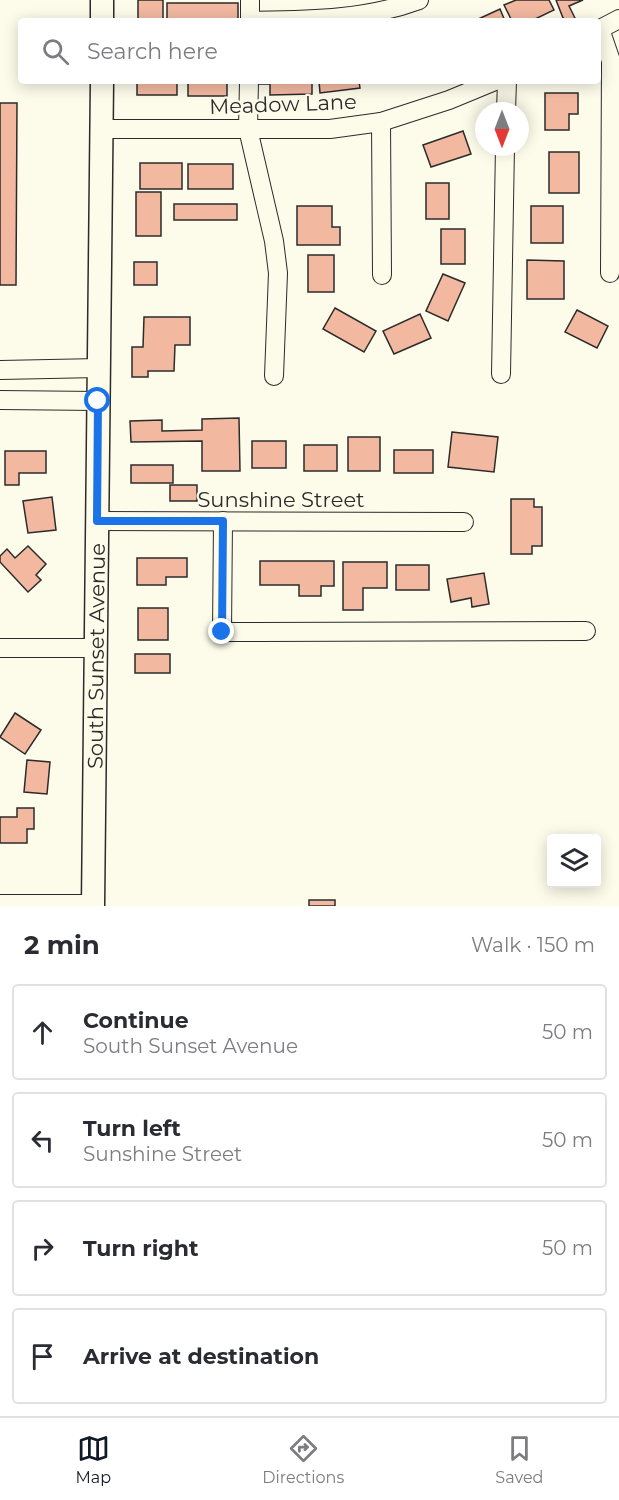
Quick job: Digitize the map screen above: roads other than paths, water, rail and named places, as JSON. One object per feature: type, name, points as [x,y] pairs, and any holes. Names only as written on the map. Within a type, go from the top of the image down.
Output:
[{"type":"main road","points":[[102,0],[102,18]]},
{"type":"main road","name":"South Sunset Avenue","points":[[93,905],[102,84]]},
{"type":"street","points":[[250,0],[250,18]]},
{"type":"street","points":[[306,18],[363,15],[398,8],[419,0]]},
{"type":"street","points":[[601,28],[619,20]]},
{"type":"street","points":[[601,34],[612,61],[610,273]]},
{"type":"street","points":[[249,84],[248,129],[274,241],[278,273],[274,376]]},
{"type":"street","name":"Meadow Lane","points":[[101,129],[330,129],[381,122],[449,100],[488,84]]},
{"type":"street","points":[[506,102],[507,84]]},
{"type":"street","points":[[381,122],[382,275]]},
{"type":"street","points":[[501,374],[505,156]]},
{"type":"street","points":[[0,369],[99,368]]},
{"type":"street","points":[[0,400],[98,401]]},
{"type":"street","name":"Sunshine Street","points":[[97,521],[464,522]]},
{"type":"street","points":[[223,521],[222,632],[586,631]]},
{"type":"street","points":[[0,648],[96,648]]},
{"type":"street","points":[[0,904],[93,905]]}]
